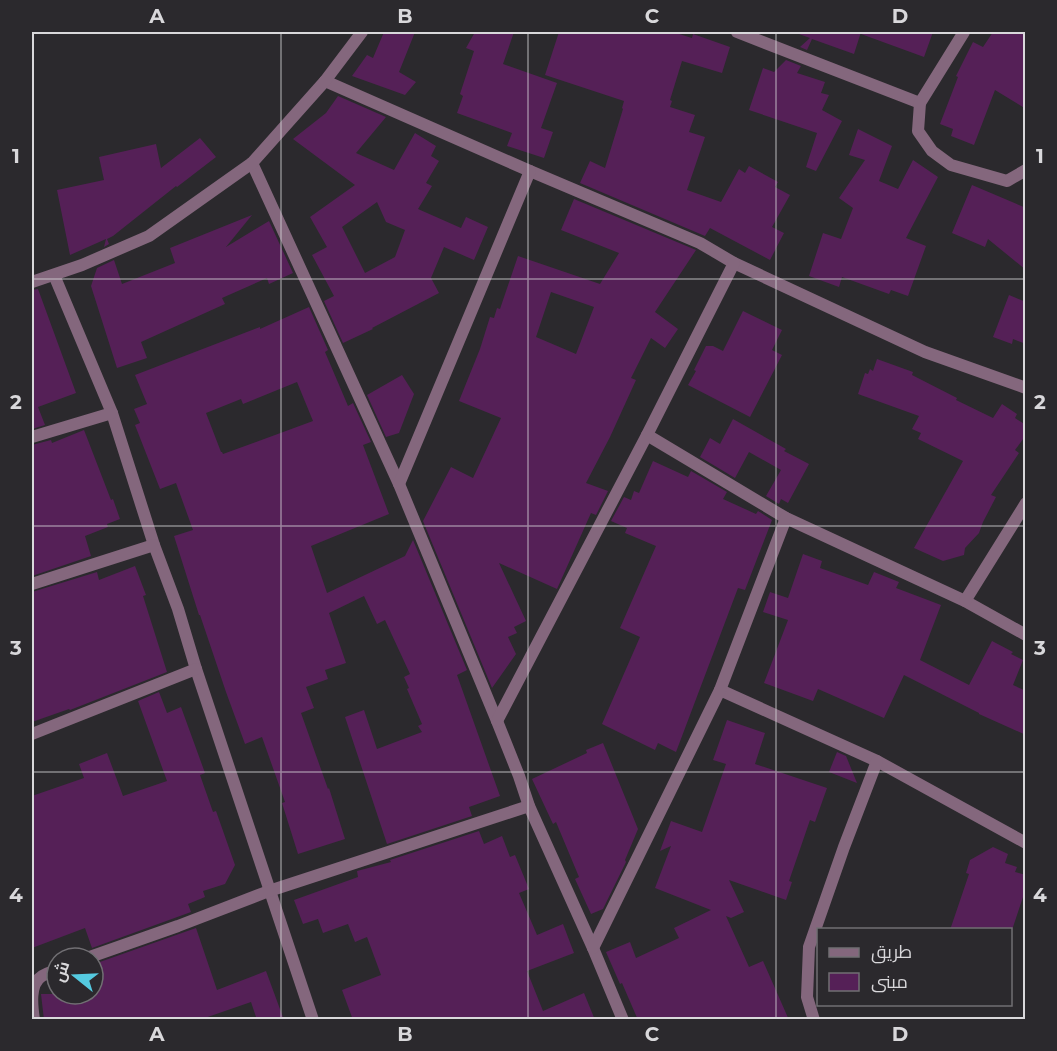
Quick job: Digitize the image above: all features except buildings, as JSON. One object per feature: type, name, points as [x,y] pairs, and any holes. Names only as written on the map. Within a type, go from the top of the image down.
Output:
[{"type":"street","points":[[32,282],[82,266],[149,236],[252,163],[325,81],[362,32]]},
{"type":"street","points":[[737,32],[920,103]]},
{"type":"street","points":[[964,32],[920,103],[918,131],[932,151],[951,165],[1006,181],[1026,170]]},
{"type":"street","points":[[325,81],[700,243],[734,263],[925,352],[1026,388]]},
{"type":"street","points":[[252,163],[399,484],[497,721],[529,806],[623,1020]]},
{"type":"street","points":[[399,484],[530,171]]},
{"type":"street","points":[[497,721],[734,263]]},
{"type":"street","points":[[54,275],[112,413],[313,1020]]},
{"type":"street","points":[[32,438],[112,413]]},
{"type":"street","points":[[647,435],[786,518],[965,602],[1026,635]]},
{"type":"street","points":[[965,602],[1026,504]]},
{"type":"street","points":[[593,948],[720,690],[786,518]]},
{"type":"street","points":[[32,584],[154,545]]},
{"type":"street","points":[[32,734],[196,669]]},
{"type":"street","points":[[720,690],[877,762],[1026,843]]},
{"type":"street","points":[[814,1020],[807,997],[809,947],[877,762]]},
{"type":"street","points":[[105,952],[269,891],[529,806]]},
{"type":"street","points":[[34,1020],[32,1004],[34,985],[45,974]]}]
